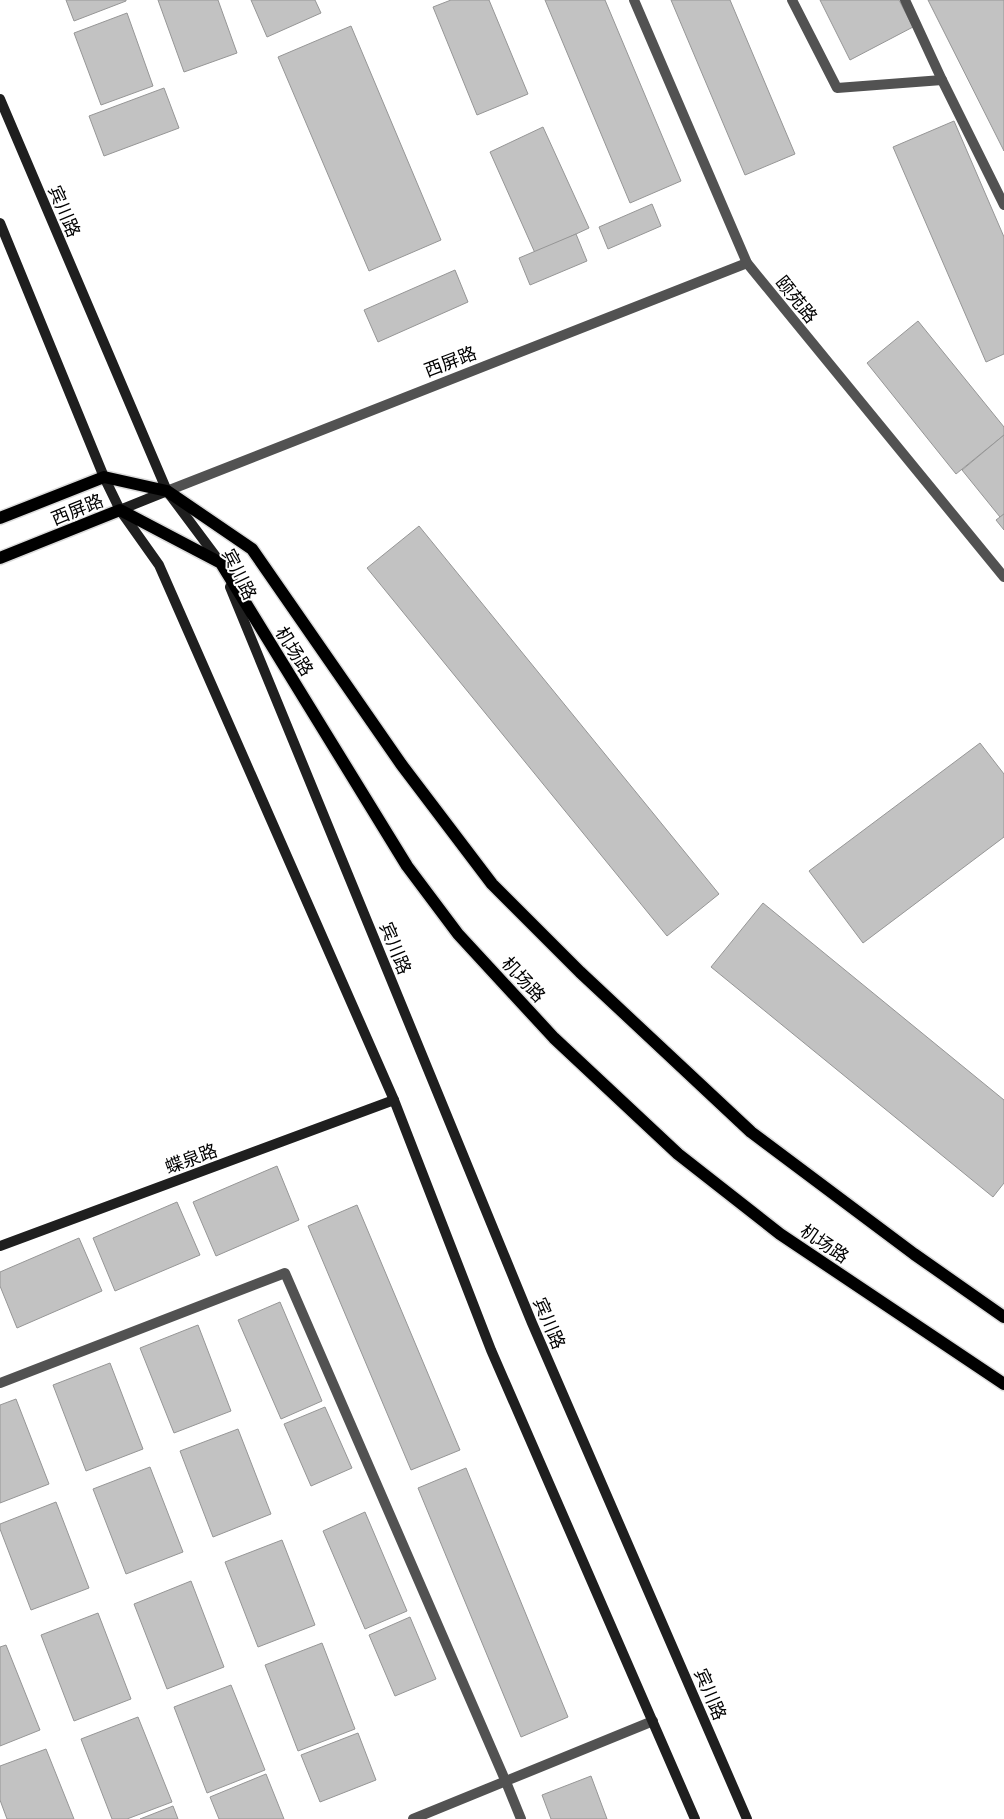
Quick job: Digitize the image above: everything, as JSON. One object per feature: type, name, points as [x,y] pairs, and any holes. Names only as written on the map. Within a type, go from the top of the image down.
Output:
[{"type":"main road","name":"宾川路","points":[[0,100],[167,490],[221,563],[532,1324],[747,1819]]},
{"type":"main road","points":[[0,223],[104,477],[120,510],[160,565],[394,1100],[491,1350],[696,1819]]},
{"type":"main road","name":"西屏路","points":[[0,518],[104,477],[167,490]]},
{"type":"main road","name":"西屏路","points":[[0,558],[167,490]]},
{"type":"main road","name":"机场路","points":[[167,490],[252,549],[401,764],[492,884],[580,972],[751,1132],[914,1254],[1004,1317]]},
{"type":"main road","points":[[120,510],[221,563]]},
{"type":"main road","name":"机场路","points":[[221,563],[407,866],[458,934],[554,1038],[678,1154],[773,1228],[1004,1384]]},
{"type":"main road","name":"蝶泉路","points":[[0,1246],[394,1100]]},
{"type":"street","name":"颐苑路","points":[[634,0],[747,263],[1004,577]]},
{"type":"street","points":[[792,0],[837,88],[942,80]]},
{"type":"street","points":[[905,0],[1004,205]]},
{"type":"street","name":"西屏路","points":[[167,490],[747,263]]},
{"type":"street","points":[[0,1383],[285,1273],[521,1819]]},
{"type":"street","points":[[413,1819],[653,1721]]},
{"type":"building","points":[[66,0],[126,0],[126,1],[74,21]]},
{"type":"building","points":[[158,0],[218,0],[237,53],[184,72]]},
{"type":"building","points":[[251,0],[315,0],[321,13],[267,37]]},
{"type":"building","points":[[451,0],[489,0],[528,94],[477,115],[433,7]]},
{"type":"building","points":[[545,0],[605,0],[681,181],[630,203]]},
{"type":"building","points":[[671,0],[730,0],[795,154],[745,175]]},
{"type":"building","points":[[820,0],[899,0],[913,27],[850,60]]},
{"type":"building","points":[[928,0],[1004,0],[1004,151]]},
{"type":"building","points":[[127,13],[153,86],[101,105],[74,33]]},
{"type":"building","points":[[351,26],[441,240],[369,271],[278,57]]},
{"type":"building","points":[[164,88],[179,128],[104,156],[89,116]]},
{"type":"building","points":[[954,121],[1004,237],[1004,354],[986,362],[893,147]]},
{"type":"building","points":[[543,127],[589,228],[535,253],[490,152]]},
{"type":"building","points":[[652,204],[661,226],[608,249],[599,227]]},
{"type":"building","points":[[576,234],[587,261],[530,285],[519,258]]},
{"type":"building","points":[[455,270],[468,302],[378,342],[364,310]]},
{"type":"building","points":[[918,321],[1004,427],[1004,435],[956,474],[867,363]]},
{"type":"building","points":[[1004,435],[1004,514],[1000,517],[962,470]]},
{"type":"building","points":[[1004,514],[1004,530],[996,520]]},
{"type":"building","points":[[419,526],[719,894],[667,936],[367,568]]},
{"type":"building","points":[[980,743],[1004,774],[1004,837],[863,943],[809,871]]},
{"type":"building","points":[[763,903],[1004,1100],[1004,1183],[993,1197],[711,967]]},
{"type":"building","points":[[277,1166],[299,1220],[216,1256],[193,1202]]},
{"type":"building","points":[[177,1202],[200,1255],[115,1291],[93,1238]]},
{"type":"building","points":[[357,1205],[460,1450],[411,1470],[308,1226]]},
{"type":"building","points":[[79,1238],[102,1291],[17,1328],[0,1286],[0,1272]]},
{"type":"building","points":[[280,1302],[322,1401],[281,1419],[238,1320]]},
{"type":"building","points":[[198,1325],[231,1411],[174,1433],[140,1348]]},
{"type":"building","points":[[110,1363],[143,1449],[86,1471],[53,1385]]},
{"type":"building","points":[[16,1399],[49,1484],[0,1503],[0,1405]]},
{"type":"building","points":[[325,1407],[352,1468],[311,1486],[284,1424]]},
{"type":"building","points":[[238,1429],[271,1514],[213,1537],[180,1451]]},
{"type":"building","points":[[150,1467],[183,1552],[126,1574],[93,1489]]},
{"type":"building","points":[[466,1468],[568,1717],[521,1737],[418,1488]]},
{"type":"building","points":[[56,1502],[89,1588],[31,1610],[0,1529],[0,1524]]},
{"type":"building","points":[[365,1512],[407,1611],[365,1629],[323,1531]]},
{"type":"building","points":[[282,1540],[315,1625],[258,1647],[225,1562]]},
{"type":"building","points":[[191,1581],[224,1667],[167,1689],[134,1604]]},
{"type":"building","points":[[98,1613],[131,1699],[74,1721],[41,1635]]},
{"type":"building","points":[[410,1617],[436,1679],[395,1696],[369,1635]]},
{"type":"building","points":[[322,1643],[355,1729],[298,1751],[265,1665]]},
{"type":"building","points":[[6,1645],[40,1730],[0,1746],[0,1647]]},
{"type":"building","points":[[231,1685],[265,1770],[207,1793],[174,1707]]},
{"type":"building","points":[[138,1717],[172,1802],[127,1819],[112,1819],[81,1739]]},
{"type":"building","points":[[358,1733],[376,1780],[320,1802],[301,1755]]},
{"type":"building","points":[[46,1749],[74,1819],[7,1819],[0,1800],[0,1766]]},
{"type":"building","points":[[266,1774],[284,1819],[219,1819],[210,1797]]},
{"type":"building","points":[[591,1776],[607,1819],[551,1819],[542,1795]]},
{"type":"building","points":[[173,1806],[178,1819],[140,1819]]}]
